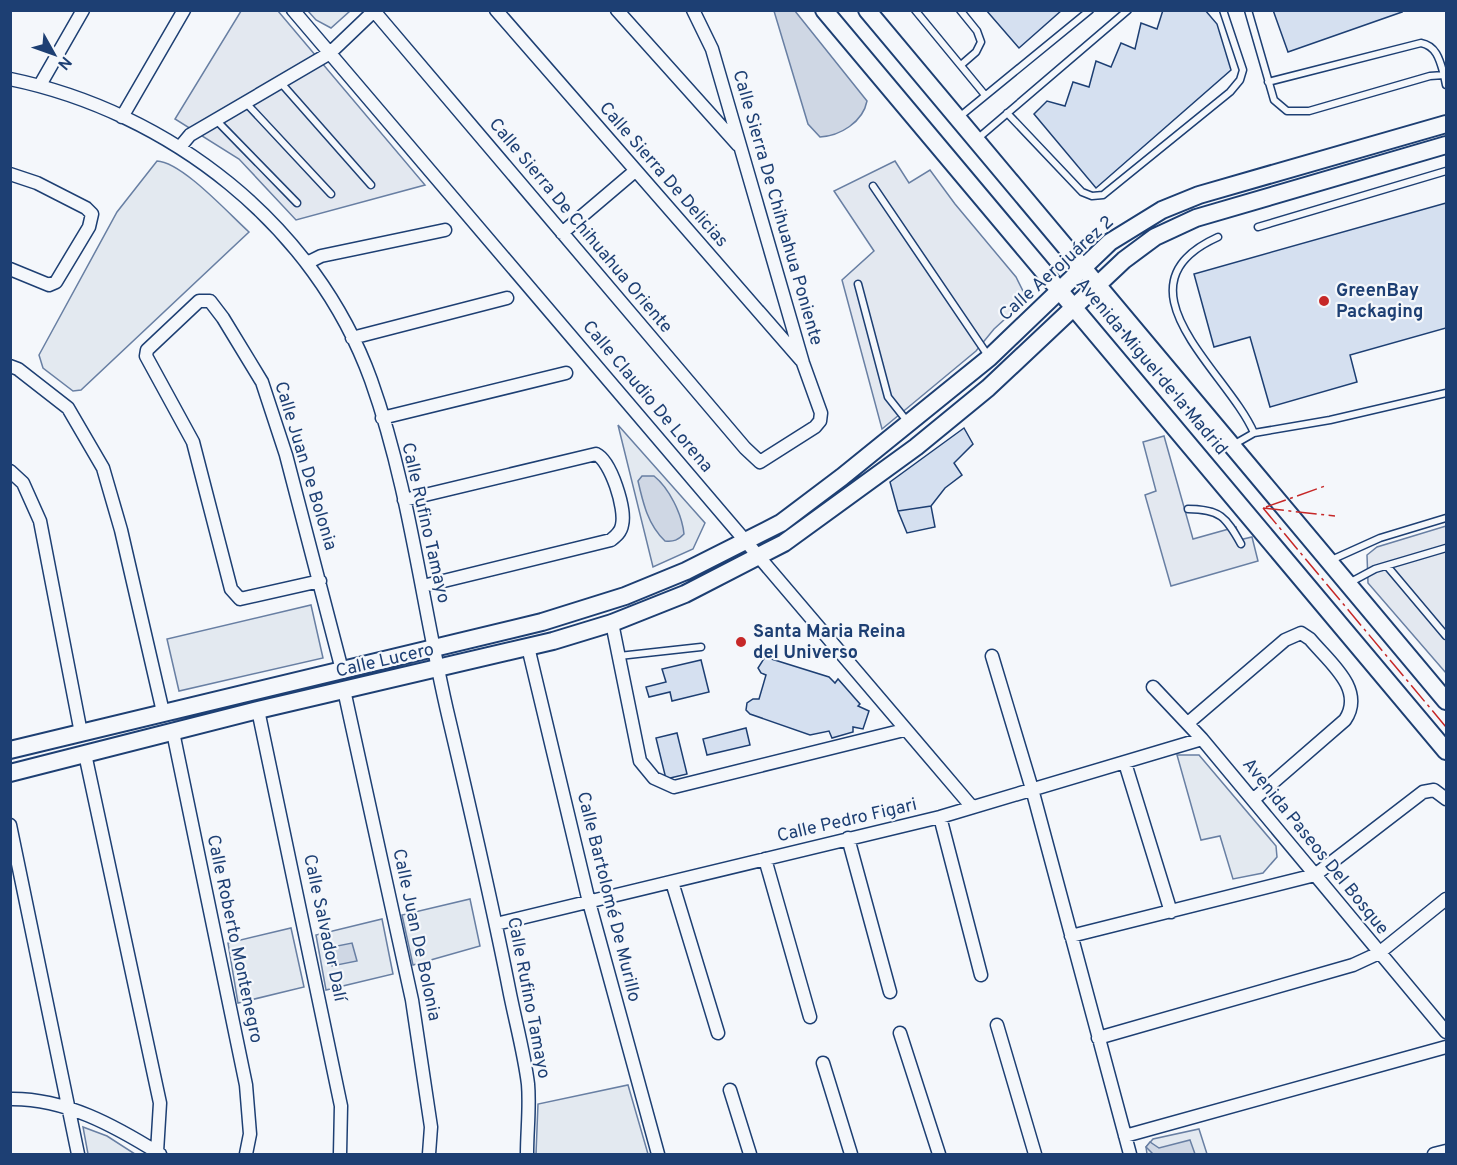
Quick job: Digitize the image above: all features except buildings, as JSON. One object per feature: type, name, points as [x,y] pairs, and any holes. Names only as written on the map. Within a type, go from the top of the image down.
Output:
[{"type":"street","points":[[40,85],[83,10]]},
{"type":"street","points":[[122,117],[184,10]]},
{"type":"street","name":"Calle Claudio De Lorena","points":[[294,10],[904,730],[972,807]]},
{"type":"street","name":"Calle Sierra De Delicias","points":[[496,10],[803,363]]},
{"type":"street","points":[[617,10],[740,148]]},
{"type":"street","name":"Calle Sierra De Chihuahua Poniente","points":[[693,10],[712,49],[803,363],[821,417]]},
{"type":"street","name":"Avenida Miguel de la Madrid","points":[[824,10],[1446,750]]},
{"type":"street","name":"Avenida Miguel de la Madrid","points":[[867,10],[1446,701]]},
{"type":"street","points":[[180,147],[190,135],[247,104],[330,53],[374,11]]},
{"type":"street","name":"Calle Sierra De Chihuahua Oriente","points":[[374,11],[745,448],[760,462],[814,427],[821,417]]},
{"type":"street","name":"Calle Rufino Tamayo","points":[[10,79],[40,85],[83,99],[122,117],[180,147],[238,190],[307,263],[352,338],[370,379],[404,500],[423,586],[437,669],[496,924],[528,1085],[527,1155]]},
{"type":"street","name":"Calle Aerojuárez 2","points":[[746,542],[805,505],[910,424],[989,358],[1110,242],[1162,210],[1199,195],[1446,124]]},
{"type":"street","points":[[758,557],[784,543],[916,447],[988,388],[1075,309],[1124,260],[1155,237],[1196,218],[1446,145]]},
{"type":"street","points":[[562,233],[635,171]]},
{"type":"street","points":[[10,174],[37,183],[86,208],[92,214],[89,227],[56,282],[49,285],[10,269]]},
{"type":"street","points":[[307,263],[321,256],[445,230]]},
{"type":"street","points":[[1110,242],[1124,260]]},
{"type":"street","points":[[352,338],[507,298]]},
{"type":"street","name":"Calle Juan De Bolonia","points":[[320,581],[240,599],[234,595],[193,442],[146,356],[147,350],[199,301],[210,301],[262,382],[286,455],[320,581],[342,670]]},
{"type":"street","points":[[10,366],[18,369],[68,408],[103,468],[121,530],[163,712]]},
{"type":"street","points":[[382,418],[566,373]]},
{"type":"street","points":[[404,500],[596,454],[606,461],[610,469],[623,516],[620,530],[610,540],[423,586]]},
{"type":"street","points":[[10,471],[23,483],[40,521],[81,733]]},
{"type":"street","name":"Calle Lucero","points":[[10,750],[542,622],[626,596],[686,571],[746,542]]},
{"type":"street","name":"Calle Lucero","points":[[10,773],[258,710],[528,647],[612,623],[686,594],[758,557]]},
{"type":"street","points":[[612,623],[640,761],[654,778],[674,787],[904,730]]},
{"type":"street","points":[[1188,723],[1285,640],[1301,633],[1310,639],[1351,690],[1350,711],[1345,720],[1254,799]]},
{"type":"street","name":"Calle Bartolomé De Murillo","points":[[528,647],[589,902],[658,1155]]},
{"type":"street","points":[[992,656],[1032,789],[1130,1155]]},
{"type":"street","name":"Avenida Paseos Del Bosque","points":[[1153,687],[1188,723],[1254,799],[1446,1032]]},
{"type":"street","name":"Calle Juan De Bolonia","points":[[344,690],[412,1000],[431,1127],[429,1155]]},
{"type":"street","name":"Calle Salvador Dalí","points":[[258,710],[339,1095],[340,1155]]},
{"type":"street","name":"Calle Roberto Montenegro","points":[[173,732],[246,1085],[250,1134],[246,1155]]},
{"type":"street","name":"Calle Pedro Figari","points":[[496,924],[940,817],[1202,739]]},
{"type":"street","points":[[10,1099],[31,1099],[68,1107],[113,1127],[158,1154],[160,1103],[85,754]]},
{"type":"street","points":[[1125,763],[1171,912]]},
{"type":"street","points":[[1071,936],[1315,875],[1423,792],[1434,790],[1446,799]]},
{"type":"street","points":[[940,817],[981,975]]},
{"type":"street","points":[[10,825],[78,1155]]},
{"type":"street","points":[[848,838],[890,992]]},
{"type":"street","points":[[765,859],[810,1017]]},
{"type":"street","points":[[672,882],[718,1033]]},
{"type":"street","points":[[1098,1038],[1332,973],[1379,953],[1446,899]]},
{"type":"street","points":[[997,1025],[1035,1155]]},
{"type":"street","points":[[900,1033],[939,1155]]},
{"type":"street","points":[[1125,1136],[1446,1047]]},
{"type":"street","points":[[823,1063],[852,1155]]},
{"type":"street","points":[[730,1090],[750,1155]]},
{"type":"street","points":[[1434,1155],[1446,1151]]},
{"type":"lane","points":[[915,10],[985,95]]},
{"type":"lane","points":[[960,10],[977,31],[981,42],[976,52],[961,65]]},
{"type":"lane","points":[[958,118],[1090,10]]},
{"type":"lane","points":[[976,140],[1128,10]]},
{"type":"lane","points":[[1007,113],[1082,192],[1092,196],[1103,195],[1230,92],[1240,80],[1243,70],[1224,10]]},
{"type":"lane","points":[[1248,10],[1268,82],[1277,105],[1287,111],[1300,112],[1420,79],[1444,75]]},
{"type":"lane","points":[[1268,82],[1422,43],[1427,44],[1436,53],[1446,85]]},
{"type":"lane","points":[[281,83],[371,185]]},
{"type":"lane","points":[[247,104],[331,194]]},
{"type":"lane","points":[[217,121],[297,202]]},
{"type":"lane","points":[[1258,227],[1446,171]]},
{"type":"lane","points":[[873,186],[989,358]]},
{"type":"lane","points":[[1218,237],[1185,256],[1173,274],[1172,288],[1176,304],[1195,346],[1243,411],[1254,433]]},
{"type":"lane","points":[[858,284],[888,397],[910,424]]},
{"type":"lane","points":[[1232,445],[1254,433],[1330,420],[1446,393]]},
{"type":"lane","points":[[1188,509],[1210,509],[1229,522],[1241,544]]},
{"type":"lane","points":[[1329,561],[1380,538],[1446,518]]},
{"type":"lane","points":[[1348,584],[1387,566],[1446,548]]},
{"type":"lane","points":[[1387,566],[1446,636]]},
{"type":"lane","points":[[618,656],[701,646]]},
{"type":"shaded area","points":[[241,11],[278,11],[425,185],[296,220],[239,159],[175,119]]},
{"type":"shaded area","points":[[308,11],[350,11],[331,28],[316,20]]},
{"type":"shaded area","points":[[774,11],[795,11],[867,101],[861,115],[843,131],[820,137],[808,124]]},
{"type":"shaded area","points":[[157,161],[179,170],[192,179],[249,232],[81,390],[73,391],[43,368],[39,355],[117,212]]},
{"type":"shaded area","points":[[895,161],[909,183],[930,170],[955,204],[1016,277],[1027,299],[994,329],[976,351],[882,429],[842,280],[874,251],[834,191]]},
{"type":"shaded area","points":[[618,425],[705,523],[693,549],[653,567]]},
{"type":"shaded area","points":[[1164,436],[1193,539],[1236,527],[1239,540],[1252,537],[1258,561],[1171,586],[1145,495],[1156,491],[1143,442]]},
{"type":"shaded area","points":[[642,476],[654,476],[670,494],[683,526],[684,534],[678,539],[665,541],[654,528],[638,481]]},
{"type":"shaded area","points":[[1446,526],[1446,673],[1368,583],[1367,555],[1377,547]]},
{"type":"shaded area","points":[[311,605],[323,658],[179,691],[167,639]]},
{"type":"shaded area","points":[[1177,755],[1199,755],[1276,846],[1277,857],[1263,873],[1233,879],[1220,836],[1201,840]]},
{"type":"shaded area","points":[[470,899],[480,946],[413,965],[402,915]]},
{"type":"shaded area","points":[[382,919],[393,974],[326,990],[316,935]]},
{"type":"shaded area","points":[[291,928],[304,987],[238,1003],[228,943]]},
{"type":"shaded area","points":[[352,943],[357,961],[332,966],[327,948]]},
{"type":"shaded area","points":[[628,1085],[648,1154],[536,1154],[538,1104]]},
{"type":"shaded area","points":[[83,1127],[107,1136],[135,1154],[88,1154]]},
{"type":"shaded area","points":[[1199,1129],[1207,1154],[1147,1154],[1146,1147],[1153,1139]]},
{"type":"shaded area","points":[[1190,1140],[1195,1154],[1153,1154],[1146,1147],[1150,1142],[1159,1148]]},
{"type":"power","points":[[1266,507],[1325,486]]},
{"type":"power","points":[[1263,508],[1446,727]]},
{"type":"power","points":[[1263,508],[1335,516]]},
{"type":"place","name":"GreenBay Packaging","points":[[1324,301]]},
{"type":"place","name":"Santa Maria Reina del Universo","points":[[741,642]]}]
